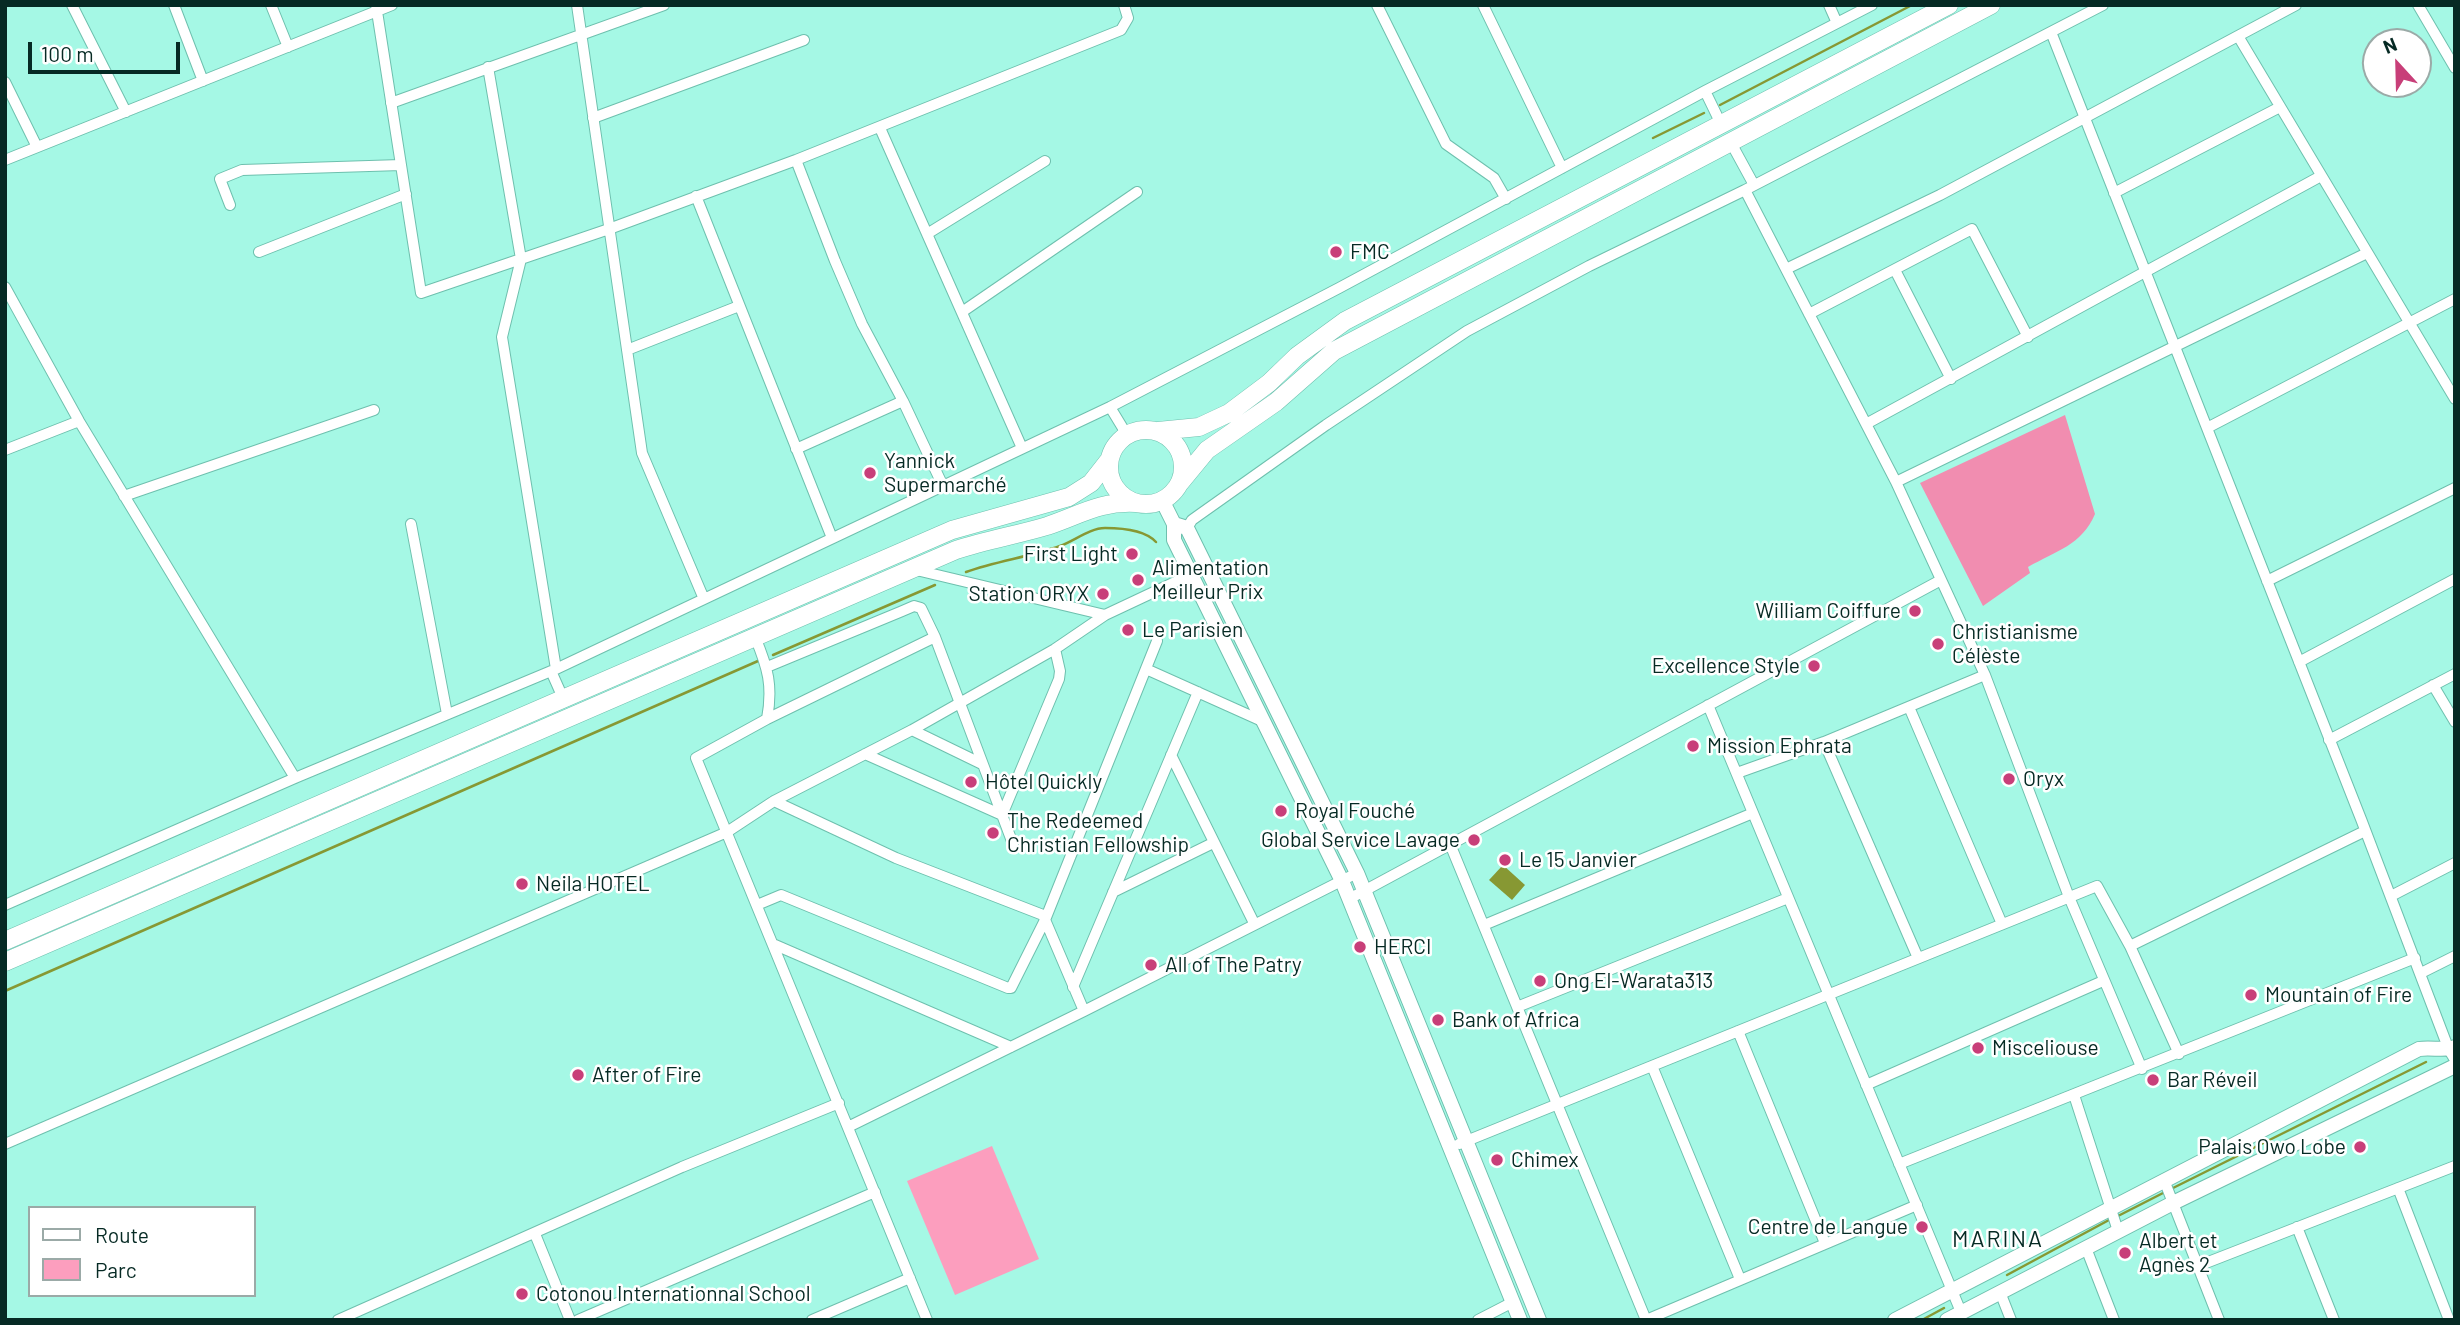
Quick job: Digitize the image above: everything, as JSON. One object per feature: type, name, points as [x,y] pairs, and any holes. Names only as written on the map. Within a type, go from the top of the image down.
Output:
[{"type":"highway","points":[[5,940],[952,530],[1069,497],[1091,483],[1109,460],[1115,446],[1126,435],[1142,430],[1199,428],[1229,413],[1269,383],[1297,356],[1345,321],[1949,5]]},
{"type":"highway","points":[[5,962],[957,550],[989,539],[1049,525],[1093,507],[1117,502],[1148,504],[1162,500],[1172,493],[1207,450],[1276,402],[1334,351],[1991,5]]},
{"type":"highway","points":[[1158,431],[1173,441],[1181,454],[1183,470],[1179,484]]},
{"type":"highway","points":[[1109,460],[1109,476],[1114,487],[1122,496],[1136,503]]},
{"type":"street","points":[[72,5],[126,112]]},
{"type":"street","points":[[174,5],[203,81]]},
{"type":"street","points":[[271,5],[288,47]]},
{"type":"street","points":[[5,160],[288,47],[377,8],[392,5]]},
{"type":"street","points":[[577,5],[642,453],[704,599]]},
{"type":"street","points":[[391,103],[664,5]]},
{"type":"street","points":[[377,8],[421,293],[609,229],[796,160],[1121,30],[1128,18],[1124,5]]},
{"type":"street","points":[[1377,5],[1446,144],[1494,178],[1507,198]]},
{"type":"street","points":[[1498,5],[1485,8],[1562,168]]},
{"type":"street","points":[[1829,5],[1837,23]]},
{"type":"street","points":[[5,905],[295,778],[553,670],[1110,407],[1872,5]]},
{"type":"street","points":[[1520,1320],[1342,881],[1174,540],[1180,526],[1467,331],[1589,266],[1749,188],[2103,5]]},
{"type":"street","points":[[1786,269],[1940,194],[2296,5]]},
{"type":"street","points":[[2418,5],[2455,68]]},
{"type":"street","points":[[2051,32],[2453,1052]]},
{"type":"street","points":[[2238,36],[2455,399]]},
{"type":"street","points":[[593,118],[804,40]]},
{"type":"street","points":[[488,67],[521,259],[502,337],[553,670],[563,698]]},
{"type":"street","points":[[5,82],[37,147]]},
{"type":"street","points":[[1705,91],[1721,124]]},
{"type":"street","points":[[2114,193],[2280,107]]},
{"type":"street","points":[[880,128],[1022,448]]},
{"type":"street","points":[[1730,141],[1786,269],[1896,482],[1985,675],[2069,897],[2142,1069]]},
{"type":"street","points":[[796,160],[862,324],[903,401],[943,486]]},
{"type":"street","points":[[927,234],[1045,160]]},
{"type":"street","points":[[230,205],[220,179],[242,170],[401,165]]},
{"type":"street","points":[[1866,424],[2321,176]]},
{"type":"street","points":[[962,312],[1137,192]]},
{"type":"street","points":[[259,252],[406,194]]},
{"type":"street","points":[[696,196],[832,538]]},
{"type":"street","points":[[1809,314],[1974,229],[2028,337]]},
{"type":"street","points":[[1896,482],[2367,253]]},
{"type":"street","points":[[1895,270],[1951,379]]},
{"type":"street","points":[[5,287],[79,421],[295,778]]},
{"type":"street","points":[[2207,428],[2455,299]]},
{"type":"street","points":[[627,350],[739,306]]},
{"type":"street","points":[[796,449],[903,401]]},
{"type":"street","points":[[1110,407],[1126,435]]},
{"type":"street","points":[[124,496],[374,410]]},
{"type":"street","points":[[5,450],[79,421]]},
{"type":"street","points":[[2267,582],[2455,488]]},
{"type":"street","points":[[1162,500],[1205,568],[1357,873],[1539,1320]]},
{"type":"street","points":[[411,524],[447,714]]},
{"type":"street","points":[[5,1144],[727,832],[774,801],[912,730],[1055,649],[1105,615],[1205,568]]},
{"type":"street","points":[[912,569],[1105,615]]},
{"type":"street","points":[[2299,662],[2455,579]]},
{"type":"street","points":[[1349,899],[1941,580]]},
{"type":"street","points":[[767,667],[914,606],[921,608],[935,637],[1013,844]]},
{"type":"street","points":[[755,637],[767,667],[771,695],[766,719]]},
{"type":"street","points":[[928,1320],[696,758],[766,719],[935,637]]},
{"type":"street","points":[[757,905],[782,895],[1008,988],[1016,983],[1045,920],[1157,641]]},
{"type":"street","points":[[1002,815],[1059,679],[1055,649]]},
{"type":"street","points":[[1146,669],[1262,721]]},
{"type":"street","points":[[2329,740],[2455,674]]},
{"type":"street","points":[[1737,773],[1824,742],[1985,675]]},
{"type":"street","points":[[2433,685],[2455,722]]},
{"type":"street","points":[[1073,987],[1198,692]]},
{"type":"street","points":[[1709,705],[1827,995],[1961,1312]]},
{"type":"street","points":[[1909,707],[2003,924]]},
{"type":"street","points":[[912,730],[982,764]]},
{"type":"street","points":[[1824,742],[1918,958]]},
{"type":"street","points":[[865,754],[1002,815]]},
{"type":"street","points":[[1171,755],[1254,923]]},
{"type":"street","points":[[774,801],[896,858],[1042,915],[1084,1011]]},
{"type":"street","points":[[1483,925],[1754,813]]},
{"type":"street","points":[[2130,946],[2365,831]]},
{"type":"street","points":[[1114,892],[1213,843]]},
{"type":"street","points":[[1450,844],[1646,1320],[1917,1205]]},
{"type":"street","points":[[2391,896],[2455,863]]},
{"type":"street","points":[[848,1126],[1357,873]]},
{"type":"street","points":[[1450,1147],[2097,886],[2130,946],[2179,1054]]},
{"type":"street","points":[[1517,1007],[1787,898]]},
{"type":"street","points":[[773,944],[1011,1047]]},
{"type":"street","points":[[2421,974],[2455,956]]},
{"type":"street","points":[[1899,1164],[2415,958]]},
{"type":"street","points":[[1866,1085],[2103,981]]},
{"type":"street","points":[[1738,1031],[1825,1243]]},
{"type":"street","points":[[1895,1320],[2419,1049],[2434,1047],[2453,1052]]},
{"type":"street","points":[[1651,1066],[1740,1279]]},
{"type":"street","points":[[1947,1320],[2173,1203],[2455,1066]]},
{"type":"street","points":[[2074,1095],[2119,1231]]},
{"type":"street","points":[[338,1320],[682,1167],[839,1103]]},
{"type":"street","points":[[2198,1266],[2455,1166]]},
{"type":"street","points":[[2164,1180],[2219,1320]]},
{"type":"street","points":[[2398,1188],[2449,1320]]},
{"type":"street","points":[[578,1320],[875,1192]]},
{"type":"street","points":[[2297,1227],[2334,1320]]},
{"type":"street","points":[[535,1234],[570,1320]]},
{"type":"street","points":[[2086,1248],[2113,1320]]},
{"type":"street","points":[[812,1320],[910,1278]]},
{"type":"street","points":[[2000,1292],[2011,1320]]},
{"type":"street","points":[[1478,1320],[1513,1302]]},
{"type":"green space","points":[[992,1146],[1039,1259],[955,1295],[907,1181]]},
{"type":"shaded area","points":[[2065,415],[2095,514],[2090,525],[2075,540],[2028,567],[2030,573],[1983,606],[1920,483]]},
{"type":"shaded area","points":[[1503,865],[1525,885],[1512,900],[1489,880]]},
{"type":"waterway","points":[[1720,105],[1912,5]]},
{"type":"waterway","points":[[1653,138],[1704,113]]},
{"type":"waterway","points":[[966,572],[1048,550],[1088,532],[1105,528],[1132,530],[1156,542]]},
{"type":"waterway","points":[[773,655],[935,585]]},
{"type":"waterway","points":[[5,991],[758,661]]},
{"type":"waterway","points":[[2171,1189],[2426,1062]]},
{"type":"waterway","points":[[2118,1216],[2165,1192]]},
{"type":"waterway","points":[[2007,1275],[2109,1220]]},
{"type":"waterway","points":[[1922,1320],[1944,1308]]},
{"type":"place","name":"FMC","points":[[1336,252]]},
{"type":"place","name":"Yannick Supermarché","points":[[870,473]]},
{"type":"place","name":"First Light","points":[[1132,554]]},
{"type":"place","name":"Alimentation Meilleur Prix","points":[[1138,580]]},
{"type":"place","name":"Station ORYX","points":[[1103,594]]},
{"type":"place","name":"William Coiffure","points":[[1915,611]]},
{"type":"place","name":"Le Parisien","points":[[1128,630]]},
{"type":"place","name":"Christianisme Célèste","points":[[1938,644]]},
{"type":"place","name":"Excellence Style","points":[[1814,666]]},
{"type":"place","name":"Mission Ephrata","points":[[1693,746]]},
{"type":"place","name":"Oryx","points":[[2009,779]]},
{"type":"place","name":"Hôtel Quickly","points":[[971,782]]},
{"type":"place","name":"Royal Fouché","points":[[1281,811]]},
{"type":"place","name":"The Redeemed Christian Fellowship","points":[[993,833]]},
{"type":"place","name":"Global Service Lavage","points":[[1474,840]]},
{"type":"place","name":"Le 15 Janvier","points":[[1505,860]]},
{"type":"place","name":"Neila HOTEL","points":[[522,884]]},
{"type":"place","name":"HERCI","points":[[1360,947]]},
{"type":"place","name":"All of The Patry","points":[[1151,965]]},
{"type":"place","name":"Ong El-Warata313","points":[[1540,981]]},
{"type":"place","name":"Mountain of Fire","points":[[2251,995]]},
{"type":"place","name":"Bank of Africa","points":[[1438,1020]]},
{"type":"place","name":"Misceliouse","points":[[1978,1048]]},
{"type":"place","name":"After of Fire","points":[[578,1075]]},
{"type":"place","name":"Bar Réveil","points":[[2153,1080]]},
{"type":"place","name":"Palais Owo Lobe","points":[[2360,1147]]},
{"type":"place","name":"Chimex","points":[[1497,1160]]},
{"type":"place","name":"Centre de Langue","points":[[1922,1227]]},
{"type":"place","name":"Albert et Agnès 2","points":[[2125,1253]]},
{"type":"place","name":"Cotonou Internationnal School","points":[[522,1294]]},
{"type":"district","name":"MARINA","points":[[1998,1239]]}]
